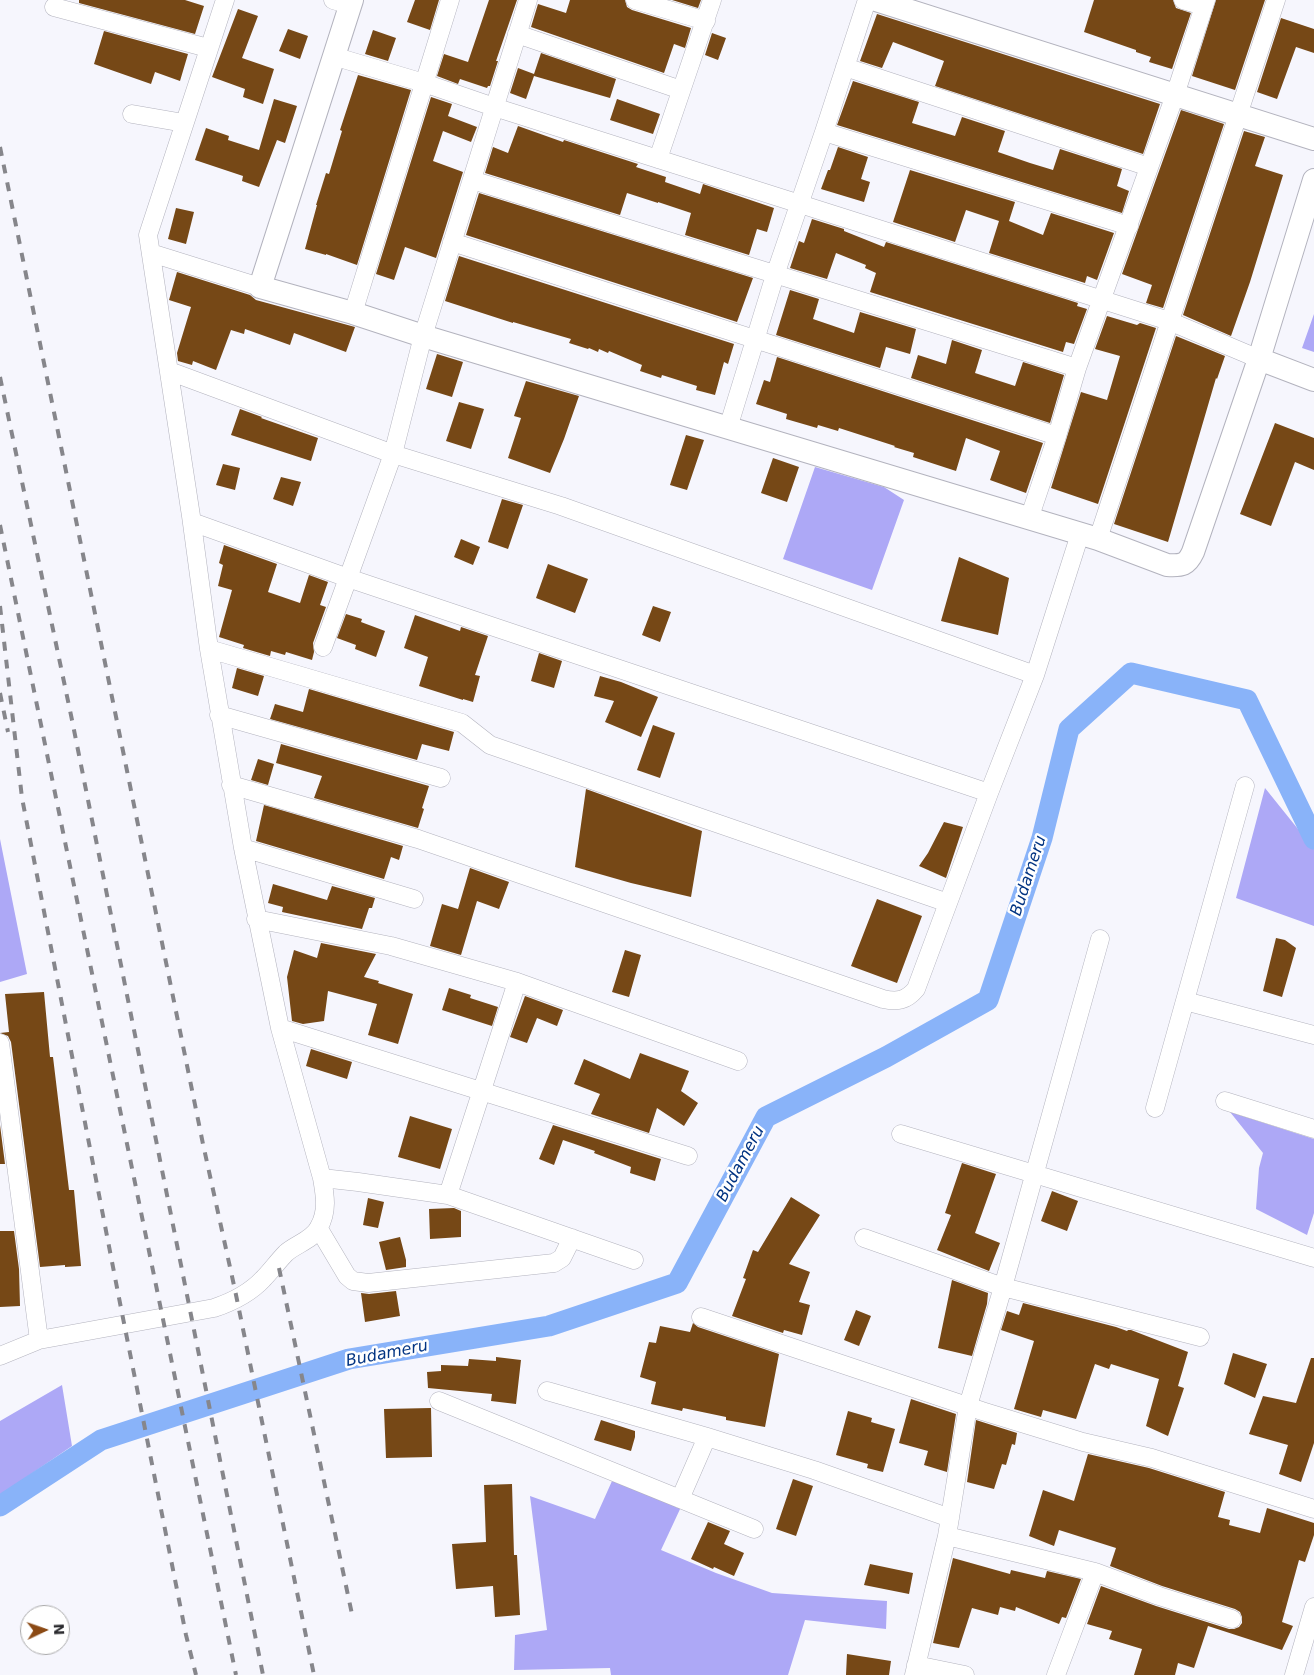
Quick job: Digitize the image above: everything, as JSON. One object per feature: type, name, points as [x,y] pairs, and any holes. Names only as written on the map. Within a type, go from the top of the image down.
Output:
[{"type":"street","points":[[0,1356],[38,1340],[214,1308],[231,1302],[262,1281],[287,1252],[313,1236],[319,1228],[324,1215],[326,1199],[322,1178],[280,1028],[256,919],[231,785],[148,235],[225,0]]},
{"type":"street","points":[[353,313],[450,0]]},
{"type":"street","points":[[323,647],[393,454],[423,336],[528,0]]},
{"type":"street","points":[[635,0],[706,21]]},
{"type":"street","points":[[658,159],[712,0]]},
{"type":"street","points":[[728,428],[775,275],[867,0]]},
{"type":"street","points":[[876,0],[1314,139]]},
{"type":"street","points":[[1028,519],[1057,436],[1077,368],[1175,96],[1205,3],[1183,0]]},
{"type":"street","points":[[231,785],[418,838],[873,995],[895,1001],[910,996],[916,989],[1169,321],[1276,0]]},
{"type":"street","points":[[260,286],[333,56],[345,2]]},
{"type":"street","points":[[54,7],[208,48]]},
{"type":"street","points":[[517,34],[681,90]]},
{"type":"street","points":[[333,56],[424,83],[494,107],[1169,321],[1314,380]]},
{"type":"street","points":[[845,67],[1149,167]]},
{"type":"street","points":[[132,114],[184,123]]},
{"type":"street","points":[[824,132],[1129,226]]},
{"type":"street","points":[[472,180],[1077,368]]},
{"type":"street","points":[[151,253],[1089,536],[1168,566],[1179,566],[1189,561],[1259,359],[1314,180]]},
{"type":"street","points":[[452,242],[1057,436]]},
{"type":"street","points":[[169,371],[393,454],[561,506],[1035,675]]},
{"type":"street","points":[[192,522],[348,578],[989,793]]},
{"type":"street","points":[[209,649],[462,723],[490,745],[948,903]]},
{"type":"street","points":[[219,715],[441,778]]},
{"type":"street","points":[[1156,1108],[1244,786]]},
{"type":"street","points":[[243,848],[414,899]]},
{"type":"street","points":[[256,919],[391,946],[518,982],[738,1061]]},
{"type":"street","points":[[965,1675],[915,1670],[947,1536],[968,1406],[1100,939]]},
{"type":"street","points":[[448,1195],[518,982]]},
{"type":"street","points":[[1185,1001],[1314,1035]]},
{"type":"street","points":[[280,1028],[688,1156]]},
{"type":"street","points":[[0,1043],[38,1340]]},
{"type":"street","points":[[1225,1101],[1314,1129]]},
{"type":"street","points":[[900,1134],[1314,1258]]},
{"type":"street","points":[[322,1178],[448,1195],[634,1260]]},
{"type":"street","points":[[319,1228],[347,1276],[353,1281],[368,1283],[554,1263],[562,1258],[572,1238]]},
{"type":"street","points":[[864,1238],[1003,1287],[1200,1337]]},
{"type":"street","points":[[701,1317],[968,1406],[1083,1442],[1152,1458],[1314,1509]]},
{"type":"street","points":[[547,1391],[814,1470],[950,1518]]},
{"type":"street","points":[[439,1401],[754,1529]]},
{"type":"street","points":[[680,1499],[707,1437]]},
{"type":"street","points":[[947,1536],[1095,1572],[1159,1596],[1232,1619]]},
{"type":"street","points":[[1056,1675],[1095,1572]]},
{"type":"street","points":[[1294,1675],[1314,1607]]},
{"type":"shaded area","points":[[1314,314],[1314,352],[1302,348]]},
{"type":"shaded area","points":[[815,467],[884,487],[904,500],[872,590],[783,559]]},
{"type":"shaded area","points":[[1265,788],[1314,849],[1314,926],[1236,898]]},
{"type":"shaded area","points":[[0,839],[27,974],[0,982]]},
{"type":"shaded area","points":[[1230,1112],[1314,1139],[1314,1213],[1307,1235],[1256,1209],[1259,1168],[1263,1153]]},
{"type":"shaded area","points":[[62,1385],[72,1446],[0,1495],[0,1421]]},
{"type":"shaded area","points":[[612,1481],[681,1507],[661,1550],[716,1573],[772,1593],[887,1601],[886,1629],[805,1620],[788,1675],[611,1675],[610,1668],[514,1670],[515,1635],[547,1630],[530,1496],[595,1519]]},
{"type":"building","points":[[79,0],[185,0],[204,6],[195,34],[79,3]]},
{"type":"building","points":[[415,0],[439,0],[430,30],[407,22]]},
{"type":"building","points":[[489,0],[517,0],[496,61],[498,61],[490,86],[487,88],[460,79],[458,84],[437,76],[444,54],[468,62]]},
{"type":"building","points":[[570,0],[625,0],[627,7],[632,10],[691,28],[685,48],[674,44],[664,73],[531,27],[538,4],[566,13]]},
{"type":"building","points":[[672,0],[701,0],[698,8]]},
{"type":"building","points":[[1094,0],[1173,0],[1176,8],[1191,13],[1172,69],[1149,62],[1151,57],[1136,52],[1136,50],[1084,32]]},
{"type":"building","points":[[1216,0],[1265,0],[1235,90],[1192,76]]},
{"type":"building","points":[[238,9],[258,16],[242,58],[274,69],[263,104],[243,97],[245,89],[212,77]]},
{"type":"building","points":[[877,14],[1160,104],[1143,154],[935,86],[944,61],[893,42],[882,68],[860,61]]},
{"type":"building","points":[[1281,18],[1314,29],[1314,53],[1296,47],[1277,99],[1257,92]]},
{"type":"building","points":[[288,29],[308,36],[300,59],[279,51]]},
{"type":"building","points":[[373,30],[396,38],[388,61],[365,54]]},
{"type":"building","points":[[104,31],[188,54],[180,81],[155,72],[151,84],[94,64]]},
{"type":"building","points":[[712,33],[726,38],[718,60],[705,55]]},
{"type":"building","points":[[541,53],[616,79],[610,98],[534,76],[526,99],[510,93],[518,68],[534,74]]},
{"type":"building","points":[[358,75],[411,90],[357,265],[305,249],[316,205],[326,173],[329,174],[342,131],[340,130]]},
{"type":"building","points":[[853,81],[919,102],[912,123],[955,136],[962,117],[1005,131],[998,152],[1030,163],[1053,170],[1060,149],[1122,169],[1117,186],[1129,191],[1122,213],[837,125]]},
{"type":"building","points":[[431,97],[452,104],[448,116],[477,127],[471,142],[443,131],[433,161],[463,172],[436,258],[405,247],[394,280],[376,274]]},
{"type":"building","points":[[274,99],[297,106],[285,143],[277,140],[259,187],[242,181],[243,176],[195,160],[206,128],[229,136],[228,140],[259,150]]},
{"type":"building","points":[[617,99],[660,114],[653,134],[610,120]]},
{"type":"building","points":[[1181,110],[1224,124],[1163,308],[1146,303],[1152,285],[1122,274]]},
{"type":"building","points":[[518,126],[563,142],[564,140],[638,164],[636,167],[666,177],[665,182],[700,194],[703,184],[774,208],[767,232],[757,229],[749,255],[685,235],[691,213],[658,202],[627,193],[620,215],[485,173],[493,147],[508,153]]},
{"type":"building","points":[[1244,131],[1265,137],[1255,166],[1283,175],[1231,336],[1183,315]]},
{"type":"building","points":[[838,147],[868,157],[861,179],[870,182],[864,202],[821,189]]},
{"type":"building","points":[[910,170],[1015,202],[1009,221],[1043,235],[1051,213],[1114,233],[1097,280],[1087,276],[1085,283],[989,253],[999,221],[966,210],[955,242],[893,222]]},
{"type":"building","points":[[479,193],[753,278],[737,322],[466,235]]},
{"type":"building","points":[[176,208],[194,212],[186,244],[168,239]]},
{"type":"building","points":[[812,219],[844,229],[844,231],[884,247],[886,242],[1078,303],[1077,306],[1087,309],[1074,344],[1066,342],[1063,352],[870,292],[876,273],[865,268],[866,265],[836,253],[827,279],[790,268],[799,241],[804,243]]},
{"type":"building","points":[[459,256],[734,344],[728,364],[724,362],[715,395],[696,390],[697,386],[662,375],[661,378],[640,371],[642,365],[609,351],[608,353],[599,349],[598,352],[588,349],[569,343],[571,339],[445,301]]},
{"type":"building","points":[[177,272],[250,295],[256,300],[355,327],[346,352],[294,333],[290,345],[245,329],[244,334],[231,330],[216,370],[193,361],[192,365],[178,361],[177,353],[191,307],[169,300]]},
{"type":"building","points":[[790,290],[819,299],[813,319],[854,333],[860,312],[916,329],[910,354],[886,347],[880,368],[776,335]]},
{"type":"building","points":[[1107,316],[1137,325],[1140,323],[1156,328],[1098,504],[1051,488],[1081,392],[1107,400],[1120,356],[1095,349]]},
{"type":"building","points":[[1176,336],[1225,356],[1216,378],[1168,542],[1114,524]]},
{"type":"building","points":[[952,340],[982,350],[975,373],[1015,386],[1023,362],[1064,375],[1050,423],[911,378],[918,355],[946,364]]},
{"type":"building","points":[[437,354],[463,362],[452,397],[426,389]]},
{"type":"building","points":[[777,357],[1043,443],[1026,493],[990,480],[1000,451],[966,438],[956,471],[913,457],[914,453],[895,446],[839,428],[838,431],[818,425],[817,428],[786,419],[787,414],[756,404],[764,380],[770,382]]},
{"type":"building","points":[[526,381],[579,396],[550,473],[508,458],[521,418],[514,416]]},
{"type":"building","points":[[459,402],[484,409],[471,449],[446,441]]},
{"type":"building","points":[[240,409],[318,438],[311,461],[231,435]]},
{"type":"building","points":[[1275,423],[1314,438],[1314,470],[1295,462],[1271,526],[1240,514]]},
{"type":"building","points":[[686,435],[704,440],[687,490],[670,485]]},
{"type":"building","points":[[773,458],[799,467],[787,502],[761,493]]},
{"type":"building","points":[[223,464],[240,468],[235,490],[216,485]]},
{"type":"building","points":[[281,477],[301,482],[293,506],[273,499]]},
{"type":"building","points":[[502,499],[523,505],[508,549],[488,542]]},
{"type":"building","points":[[461,539],[480,547],[473,565],[454,557]]},
{"type":"building","points":[[224,545],[277,564],[268,592],[300,603],[309,575],[328,582],[320,605],[326,607],[313,643],[314,652],[312,660],[286,652],[285,655],[271,651],[270,656],[243,648],[244,645],[219,637],[232,590],[218,586],[223,565],[219,563]]},
{"type":"building","points":[[959,557],[1009,578],[998,635],[941,621]]},
{"type":"building","points":[[548,564],[588,579],[575,613],[536,598]]},
{"type":"building","points":[[653,606],[671,612],[660,642],[642,635]]},
{"type":"building","points":[[346,614],[362,619],[361,622],[385,631],[376,657],[355,649],[356,645],[337,638]]},
{"type":"building","points":[[415,615],[460,631],[461,627],[488,636],[475,675],[480,676],[473,702],[419,686],[428,657],[404,648]]},
{"type":"building","points":[[539,653],[562,661],[554,688],[531,681]]},
{"type":"building","points":[[237,668],[264,676],[258,696],[232,688]]},
{"type":"building","points":[[600,676],[621,682],[658,697],[641,737],[605,722],[614,701],[594,696]]},
{"type":"building","points":[[309,689],[454,732],[449,751],[422,744],[417,760],[270,719],[275,704],[303,712]]},
{"type":"building","points":[[653,725],[675,733],[660,778],[637,770]]},
{"type":"building","points":[[281,744],[429,786],[418,828],[314,798],[322,776],[276,763]]},
{"type":"building","points":[[258,759],[274,764],[268,785],[251,780]]},
{"type":"building","points":[[586,789],[702,831],[691,897],[575,867]]},
{"type":"building","points":[[264,805],[403,846],[399,860],[391,857],[384,879],[256,841]]},
{"type":"building","points":[[944,822],[963,827],[946,878],[919,866]]},
{"type":"building","points":[[470,868],[509,882],[499,909],[477,901],[461,955],[430,946],[442,904],[458,909]]},
{"type":"building","points":[[273,884],[327,900],[332,886],[375,898],[372,908],[369,908],[362,929],[282,912],[283,907],[268,903]]},
{"type":"building","points":[[877,899],[922,916],[897,983],[851,966]]},
{"type":"building","points":[[1276,938],[1285,940],[1296,948],[1282,997],[1263,991]]},
{"type":"building","points":[[321,943],[376,954],[364,977],[413,994],[398,1044],[368,1035],[377,1004],[328,991],[324,1021],[303,1024],[292,1021],[287,977],[294,950],[317,958]]},
{"type":"building","points":[[625,950],[641,955],[629,997],[612,992]]},
{"type":"building","points":[[449,988],[471,995],[470,998],[498,1007],[492,1026],[442,1010]]},
{"type":"building","points":[[44,992],[50,1057],[53,1057],[69,1190],[74,1190],[81,1266],[40,1267],[11,1042],[8,1036],[0,1033],[9,1032],[5,994]]},
{"type":"building","points":[[525,996],[563,1010],[557,1026],[537,1018],[527,1043],[510,1037]]},
{"type":"building","points":[[311,1049],[352,1062],[347,1079],[306,1066]]},
{"type":"building","points":[[640,1053],[689,1071],[681,1091],[698,1103],[684,1126],[657,1108],[649,1133],[591,1114],[600,1094],[574,1084],[584,1059],[630,1079]]},
{"type":"building","points":[[410,1116],[452,1129],[440,1169],[398,1157]]},
{"type":"building","points":[[0,1125],[5,1164],[0,1164]]},
{"type":"building","points":[[553,1125],[661,1159],[655,1181],[630,1173],[631,1167],[594,1153],[595,1151],[563,1140],[554,1165],[539,1159]]},
{"type":"building","points":[[962,1163],[996,1174],[975,1233],[1000,1243],[989,1271],[937,1250],[951,1215],[945,1213]]},
{"type":"building","points":[[1052,1191],[1078,1201],[1067,1231],[1041,1221]]},
{"type":"building","points":[[791,1197],[820,1215],[789,1264],[810,1272],[799,1302],[810,1305],[802,1335],[784,1330],[783,1333],[732,1316],[746,1279],[743,1278],[753,1250],[758,1252]]},
{"type":"building","points":[[368,1198],[384,1202],[378,1228],[363,1225]]},
{"type":"building","points":[[454,1208],[461,1211],[461,1237],[430,1239],[429,1209]]},
{"type":"building","points":[[0,1231],[14,1231],[19,1269],[20,1306],[0,1307]]},
{"type":"building","points":[[400,1237],[406,1267],[386,1270],[379,1242]]},
{"type":"building","points":[[952,1280],[988,1293],[987,1304],[972,1356],[938,1348]]},
{"type":"building","points":[[396,1291],[400,1316],[365,1322],[361,1293]]},
{"type":"building","points":[[1023,1303],[1127,1331],[1131,1330],[1188,1352],[1178,1386],[1184,1388],[1168,1436],[1146,1426],[1159,1379],[1111,1364],[1109,1369],[1095,1364],[1076,1419],[1043,1410],[1041,1417],[1014,1409],[1034,1341],[1001,1330],[1007,1311],[1019,1315]]},
{"type":"building","points":[[856,1310],[871,1316],[859,1346],[844,1340]]},
{"type":"building","points":[[693,1323],[698,1327],[779,1354],[765,1427],[726,1420],[726,1417],[683,1408],[682,1411],[651,1404],[656,1382],[640,1377],[649,1342],[656,1343],[660,1326],[690,1332]]},
{"type":"building","points":[[1233,1353],[1267,1364],[1255,1398],[1224,1384]]},
{"type":"building","points":[[496,1357],[521,1360],[516,1404],[491,1401],[492,1394],[428,1388],[427,1372],[441,1371],[441,1365],[468,1366],[469,1359],[496,1361]]},
{"type":"building","points":[[1311,1358],[1314,1358],[1314,1443],[1301,1482],[1279,1474],[1288,1445],[1249,1434],[1263,1396],[1296,1403]]},
{"type":"building","points":[[911,1399],[956,1414],[947,1472],[924,1465],[928,1451],[899,1443]]},
{"type":"building","points":[[431,1408],[432,1457],[386,1458],[384,1409]]},
{"type":"building","points":[[848,1411],[872,1418],[871,1422],[895,1429],[883,1472],[867,1468],[868,1464],[836,1455]]},
{"type":"building","points":[[601,1420],[635,1431],[631,1451],[594,1440]]},
{"type":"building","points":[[976,1420],[1017,1433],[1015,1445],[1012,1444],[1006,1465],[1002,1464],[994,1489],[967,1482]]},
{"type":"building","points":[[1088,1454],[1149,1468],[1225,1492],[1218,1517],[1230,1520],[1229,1525],[1260,1533],[1267,1508],[1314,1523],[1314,1535],[1305,1562],[1299,1560],[1282,1622],[1293,1626],[1282,1650],[1208,1626],[1194,1668],[1178,1663],[1175,1675],[1134,1675],[1142,1649],[1109,1639],[1112,1631],[1087,1624],[1101,1586],[1229,1629],[1239,1627],[1242,1623],[1242,1617],[1240,1612],[1235,1609],[1162,1586],[1110,1566],[1116,1548],[1059,1530],[1054,1546],[1029,1536],[1043,1490],[1074,1501]]},
{"type":"building","points":[[793,1479],[813,1486],[796,1536],[776,1529]]},
{"type":"building","points":[[512,1484],[514,1555],[517,1555],[520,1615],[495,1617],[493,1586],[456,1589],[452,1544],[486,1542],[484,1485]]},
{"type":"building","points":[[708,1522],[730,1531],[724,1544],[744,1553],[734,1576],[691,1559]]},
{"type":"building","points":[[953,1558],[1010,1574],[1011,1570],[1045,1578],[1047,1571],[1081,1579],[1066,1618],[1062,1617],[1059,1624],[1016,1607],[1015,1611],[1000,1607],[998,1615],[972,1608],[959,1648],[933,1643]]},
{"type":"building","points":[[870,1564],[913,1573],[909,1594],[864,1585]]},
{"type":"building","points":[[847,1654],[891,1661],[889,1675],[846,1675]]},
{"type":"waterway","name":"Budameru","points":[[0,1506],[101,1440],[349,1359],[549,1326],[677,1283],[766,1117],[886,1057],[988,1000],[1042,838],[1069,729],[1131,673],[1247,700],[1314,839]]},
{"type":"railway","points":[[0,147],[203,1144],[314,1675]]},
{"type":"railway","points":[[0,377],[72,720],[263,1675]]},
{"type":"railway","points":[[0,525],[236,1675]]},
{"type":"railway","points":[[0,606],[22,798],[120,1303],[186,1635],[196,1675]]},
{"type":"railway","points":[[0,693],[8,732]]},
{"type":"railway","points":[[279,1268],[353,1619]]}]
